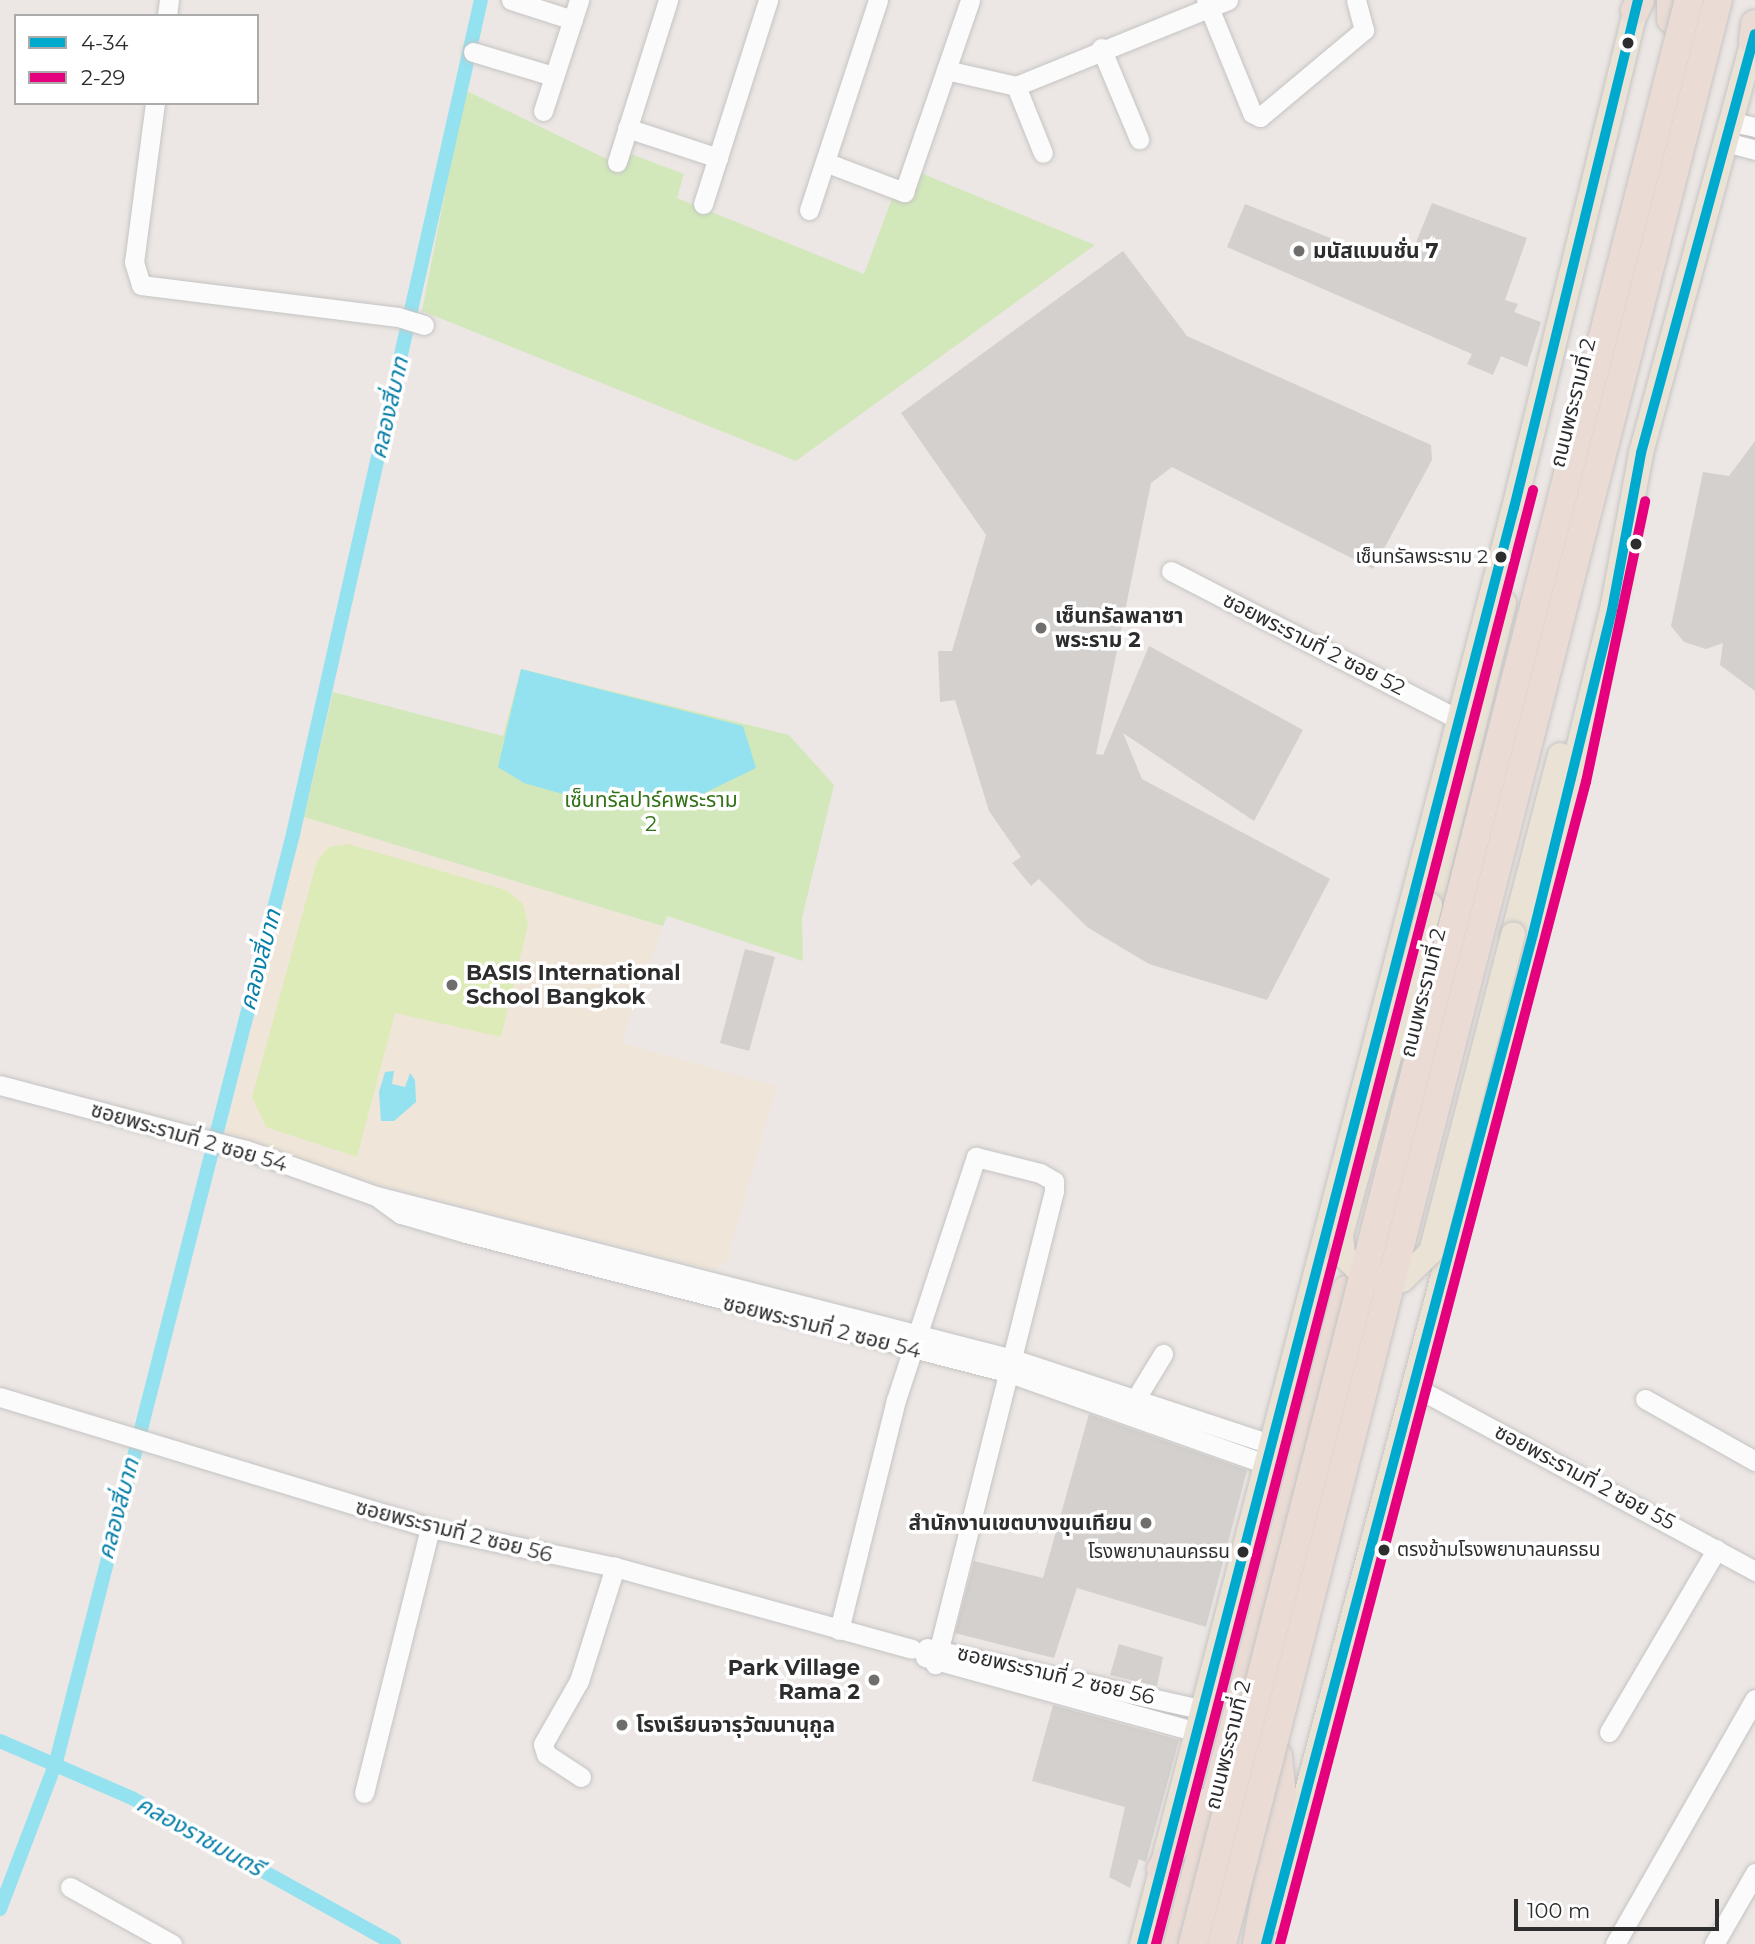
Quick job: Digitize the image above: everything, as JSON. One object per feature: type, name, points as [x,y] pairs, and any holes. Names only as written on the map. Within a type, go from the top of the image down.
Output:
[{"type":"highway","points":[[1230,1944],[1716,29],[1721,0]]},
{"type":"highway","points":[[1222,1944],[1721,0]]},
{"type":"highway","points":[[1716,29],[1734,0]]},
{"type":"highway","points":[[1193,1944],[1677,5]]},
{"type":"highway","name":"ถนนพระรามที่ 2","points":[[1178,1944],[1677,5]]},
{"type":"highway","points":[[1161,1869],[1192,1825],[1226,1753]]},
{"type":"highway","points":[[1257,1944],[1282,1797],[1278,1756]]},
{"type":"main road","name":"ถนนพระรามที่ 2","points":[[1142,1944],[1197,1720],[1270,1455],[1514,508],[1638,4]]},
{"type":"main road","points":[[1514,508],[1503,609],[1430,905],[1341,1235],[1343,1255],[1367,1278],[1402,1280],[1431,1252],[1513,934],[1631,498],[1738,131],[1755,33]]},
{"type":"main road","points":[[1266,1944],[1572,778],[1631,498]]},
{"type":"street","points":[[511,0],[573,20]]},
{"type":"street","points":[[543,111],[579,0]]},
{"type":"street","points":[[617,162],[668,0]]},
{"type":"street","points":[[703,204],[768,0]]},
{"type":"street","points":[[809,211],[878,0]]},
{"type":"street","points":[[825,162],[904,192],[970,0]]},
{"type":"street","points":[[946,70],[1016,86],[1207,4],[1228,0]]},
{"type":"street","points":[[1207,4],[1252,113],[1260,117],[1364,30],[1356,0]]},
{"type":"street","points":[[1101,48],[1139,139]]},
{"type":"street","points":[[473,52],[553,76]]},
{"type":"street","points":[[1016,86],[1043,153]]},
{"type":"street","points":[[155,105],[134,262],[141,285],[398,317],[424,325]]},
{"type":"street","points":[[627,128],[718,158]]},
{"type":"street","points":[[1738,131],[1755,150]]},
{"type":"street","name":"ซอยพระรามที่ 2 ซอย 52","points":[[1171,571],[1458,719]]},
{"type":"street","name":"ซอยพระรามที่ 2 ซอย 54","points":[[0,1085],[246,1150],[376,1196],[401,1214],[607,1262],[1135,1400],[1270,1455]]},
{"type":"street","points":[[839,1630],[896,1400],[918,1344],[975,1157],[1040,1173],[1054,1181],[1054,1192],[937,1655]]},
{"type":"street","points":[[1135,1400],[1163,1354]]},
{"type":"street","name":"ซอยพระรามที่ 2 ซอย 54","points":[[1011,1366],[1270,1455]]},
{"type":"street","name":"ซอยพระรามที่ 2 ซอย 55","points":[[1413,1386],[1755,1570]]},
{"type":"street","name":"ซอยพระรามที่ 2 ซอย 56","points":[[0,1397],[175,1455],[430,1528],[615,1567],[839,1630],[1197,1720]]},
{"type":"street","points":[[1645,1399],[1755,1461]]},
{"type":"street","points":[[364,1793],[430,1528]]},
{"type":"street","points":[[1609,1732],[1717,1549]]},
{"type":"street","points":[[581,1777],[546,1754],[543,1744],[579,1681],[615,1567]]},
{"type":"street","points":[[1615,1944],[1755,1699]]},
{"type":"street","points":[[1714,1944],[1755,1873]]},
{"type":"street","points":[[70,1888],[172,1944]]},
{"type":"shaded area","name":"BASIS International School Bangkok","points":[[304,817],[663,926],[621,1043],[777,1086],[727,1261],[714,1270],[391,1188],[225,1134]]},
{"type":"green space","points":[[465,90],[623,167],[628,153],[684,174],[677,198],[864,274],[904,166],[1095,245],[796,461],[422,311]]},
{"type":"green space","name":"เซ็นทรัลปาร์คพระราม 2","points":[[521,669],[789,735],[834,785],[802,918],[803,961],[667,916],[663,926],[304,817],[333,692],[503,736]]},
{"type":"green space","points":[[348,844],[506,890],[523,904],[528,925],[501,1037],[395,1013],[357,1157],[266,1127],[252,1097],[317,861],[329,847]]},
{"type":"water","points":[[521,669],[743,726],[756,768],[684,803],[598,804],[524,783],[498,767]]},
{"type":"water","points":[[394,1071],[392,1084],[405,1087],[410,1073],[415,1080],[416,1102],[394,1121],[381,1121],[379,1092],[385,1072]]},
{"type":"building","points":[[1432,203],[1527,238],[1505,300],[1518,304],[1514,312],[1541,322],[1527,367],[1501,356],[1493,375],[1467,364],[1472,354],[1227,247],[1245,204],[1378,257],[1380,251],[1408,262]]},
{"type":"building","name":"เซ็นทรัลพลาซา พระราม 2","points":[[1123,251],[1187,336],[1431,445],[1432,460],[1373,569],[1172,467],[1151,483],[1096,754],[1103,755],[1149,646],[1303,730],[1254,821],[1123,733],[1142,779],[1330,879],[1267,1000],[1149,964],[1087,927],[1039,879],[1031,886],[1012,863],[1021,857],[989,811],[955,700],[940,702],[938,651],[952,651],[986,535],[901,413]]},
{"type":"building","points":[[1755,441],[1755,691],[1720,665],[1723,643],[1706,649],[1684,642],[1671,626],[1703,472],[1729,476]]},
{"type":"building","points":[[745,949],[775,957],[749,1051],[720,1043]]},
{"type":"building","name":"สำนักงานเขตบางขุนเทียน","points":[[1089,1414],[1247,1470],[1206,1627],[1077,1588],[1054,1658],[955,1633],[974,1561],[1043,1578]]},
{"type":"building","points":[[1119,1644],[1163,1657],[1157,1686],[1110,1675]]},
{"type":"building","points":[[1053,1705],[1179,1740],[1146,1862],[1139,1859],[1130,1888],[1109,1877],[1125,1807],[1032,1781]]},
{"type":"waterway","name":"คลองสี่บาท","points":[[0,1909],[56,1762],[293,834],[481,0]]},
{"type":"waterway","name":"คลองราชมนตรี","points":[[0,1741],[132,1798],[394,1944]]},
{"type":"transit line","name":"4-34","points":[[1142,1944],[1514,508],[1638,0]]},
{"type":"transit line","name":"4-34","points":[[1266,1944],[1533,934],[1612,610],[1641,453],[1755,34]]},
{"type":"transit line","name":"2-29","points":[[1156,1944],[1533,490]]},
{"type":"transit line","name":"2-29","points":[[1280,1944],[1586,782],[1645,501]]},
{"type":"place","name":"มนัสแมนชั่น 7","points":[[1299,251]]},
{"type":"place","name":"เซ็นทรัลพระราม 2","points":[[1501,557]]},
{"type":"place","name":"เซ็นทรัลพลาซา พระราม 2","points":[[1041,628]]},
{"type":"place","name":"BASIS International School Bangkok","points":[[452,985]]},
{"type":"place","name":"สำนักงานเขตบางขุนเทียน","points":[[1146,1523]]},
{"type":"place","name":"ตรงข้ามโรงพยาบาลนครธน","points":[[1384,1550]]},
{"type":"place","name":"โรงพยาบาลนครธน","points":[[1243,1552]]},
{"type":"place","name":"Park Village Rama 2","points":[[874,1680]]},
{"type":"place","name":"โรงเรียนจารุวัฒนานุกูล","points":[[622,1725]]}]
